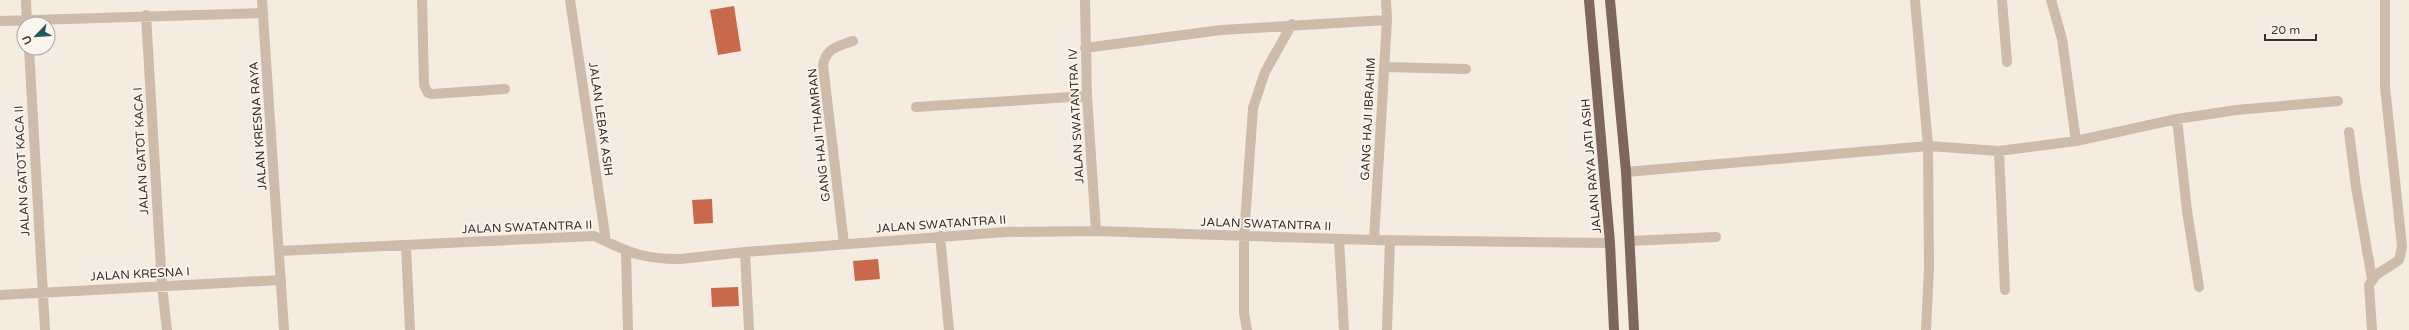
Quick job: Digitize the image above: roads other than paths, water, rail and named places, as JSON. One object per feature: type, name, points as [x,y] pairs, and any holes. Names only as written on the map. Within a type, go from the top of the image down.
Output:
[{"type":"main road","name":"JALAN RAYA JATI ASIH","points":[[1589,0],[1610,243],[1614,330]]},
{"type":"main road","points":[[1610,0],[1626,172],[1634,330]]},
{"type":"street","points":[[26,0],[27,16]]},
{"type":"street","name":"JALAN KRESNA RAYA","points":[[262,0],[284,330]]},
{"type":"street","points":[[422,0],[424,85],[428,93],[432,94],[505,89]]},
{"type":"street","name":"JALAN LEBAK ASIH","points":[[570,0],[606,241]]},
{"type":"street","name":"JALAN SWATANTRA IV","points":[[1085,0],[1087,96],[1096,230]]},
{"type":"street","name":"GANG HAJI IBRAHIM","points":[[1374,240],[1387,20],[1386,0]]},
{"type":"street","points":[[1915,0],[1928,146],[1929,268],[1926,330]]},
{"type":"street","points":[[2002,0],[2007,62]]},
{"type":"street","points":[[2051,0],[2062,39],[2076,141]]},
{"type":"street","points":[[2372,279],[2397,263],[2402,246],[2385,87],[2385,0]]},
{"type":"street","points":[[56,20],[146,15],[263,13]]},
{"type":"street","name":"JALAN GATOT KACA I","points":[[146,15],[162,286],[167,330]]},
{"type":"street","points":[[1085,48],[1221,30],[1292,24],[1387,20]]},
{"type":"street","points":[[0,21],[16,22]]},
{"type":"street","points":[[1247,330],[1244,313],[1244,237],[1253,108],[1265,72],[1292,24]]},
{"type":"street","name":"GANG HAJI THAMRAN","points":[[844,244],[823,65],[825,57],[830,50],[853,40]]},
{"type":"street","name":"JALAN GATOT KACA II","points":[[29,56],[44,330]]},
{"type":"street","points":[[1384,67],[1466,69]]},
{"type":"street","points":[[916,107],[1087,96]]},
{"type":"street","points":[[1626,172],[1928,146],[1999,150],[2076,141],[2177,119],[2236,110],[2338,101]]},
{"type":"street","points":[[2177,119],[2188,211],[2200,287]]},
{"type":"street","points":[[2349,132],[2356,187],[2372,279],[2368,291],[2372,330]]},
{"type":"street","points":[[1999,150],[2005,290]]},
{"type":"street","name":"JALAN SWATANTRA II","points":[[279,251],[594,236],[626,252],[657,259],[680,260],[745,252],[940,236],[1005,232],[1096,230],[1244,237],[1610,243]]},
{"type":"street","points":[[940,236],[948,330]]},
{"type":"street","points":[[1630,241],[1716,237]]},
{"type":"street","points":[[1339,239],[1344,330]]},
{"type":"street","points":[[1387,330],[1390,240]]},
{"type":"street","points":[[406,246],[410,330]]},
{"type":"street","points":[[626,252],[628,330]]},
{"type":"street","points":[[745,252],[749,330]]},
{"type":"street","name":"JALAN KRESNA I","points":[[0,294],[281,280]]}]
